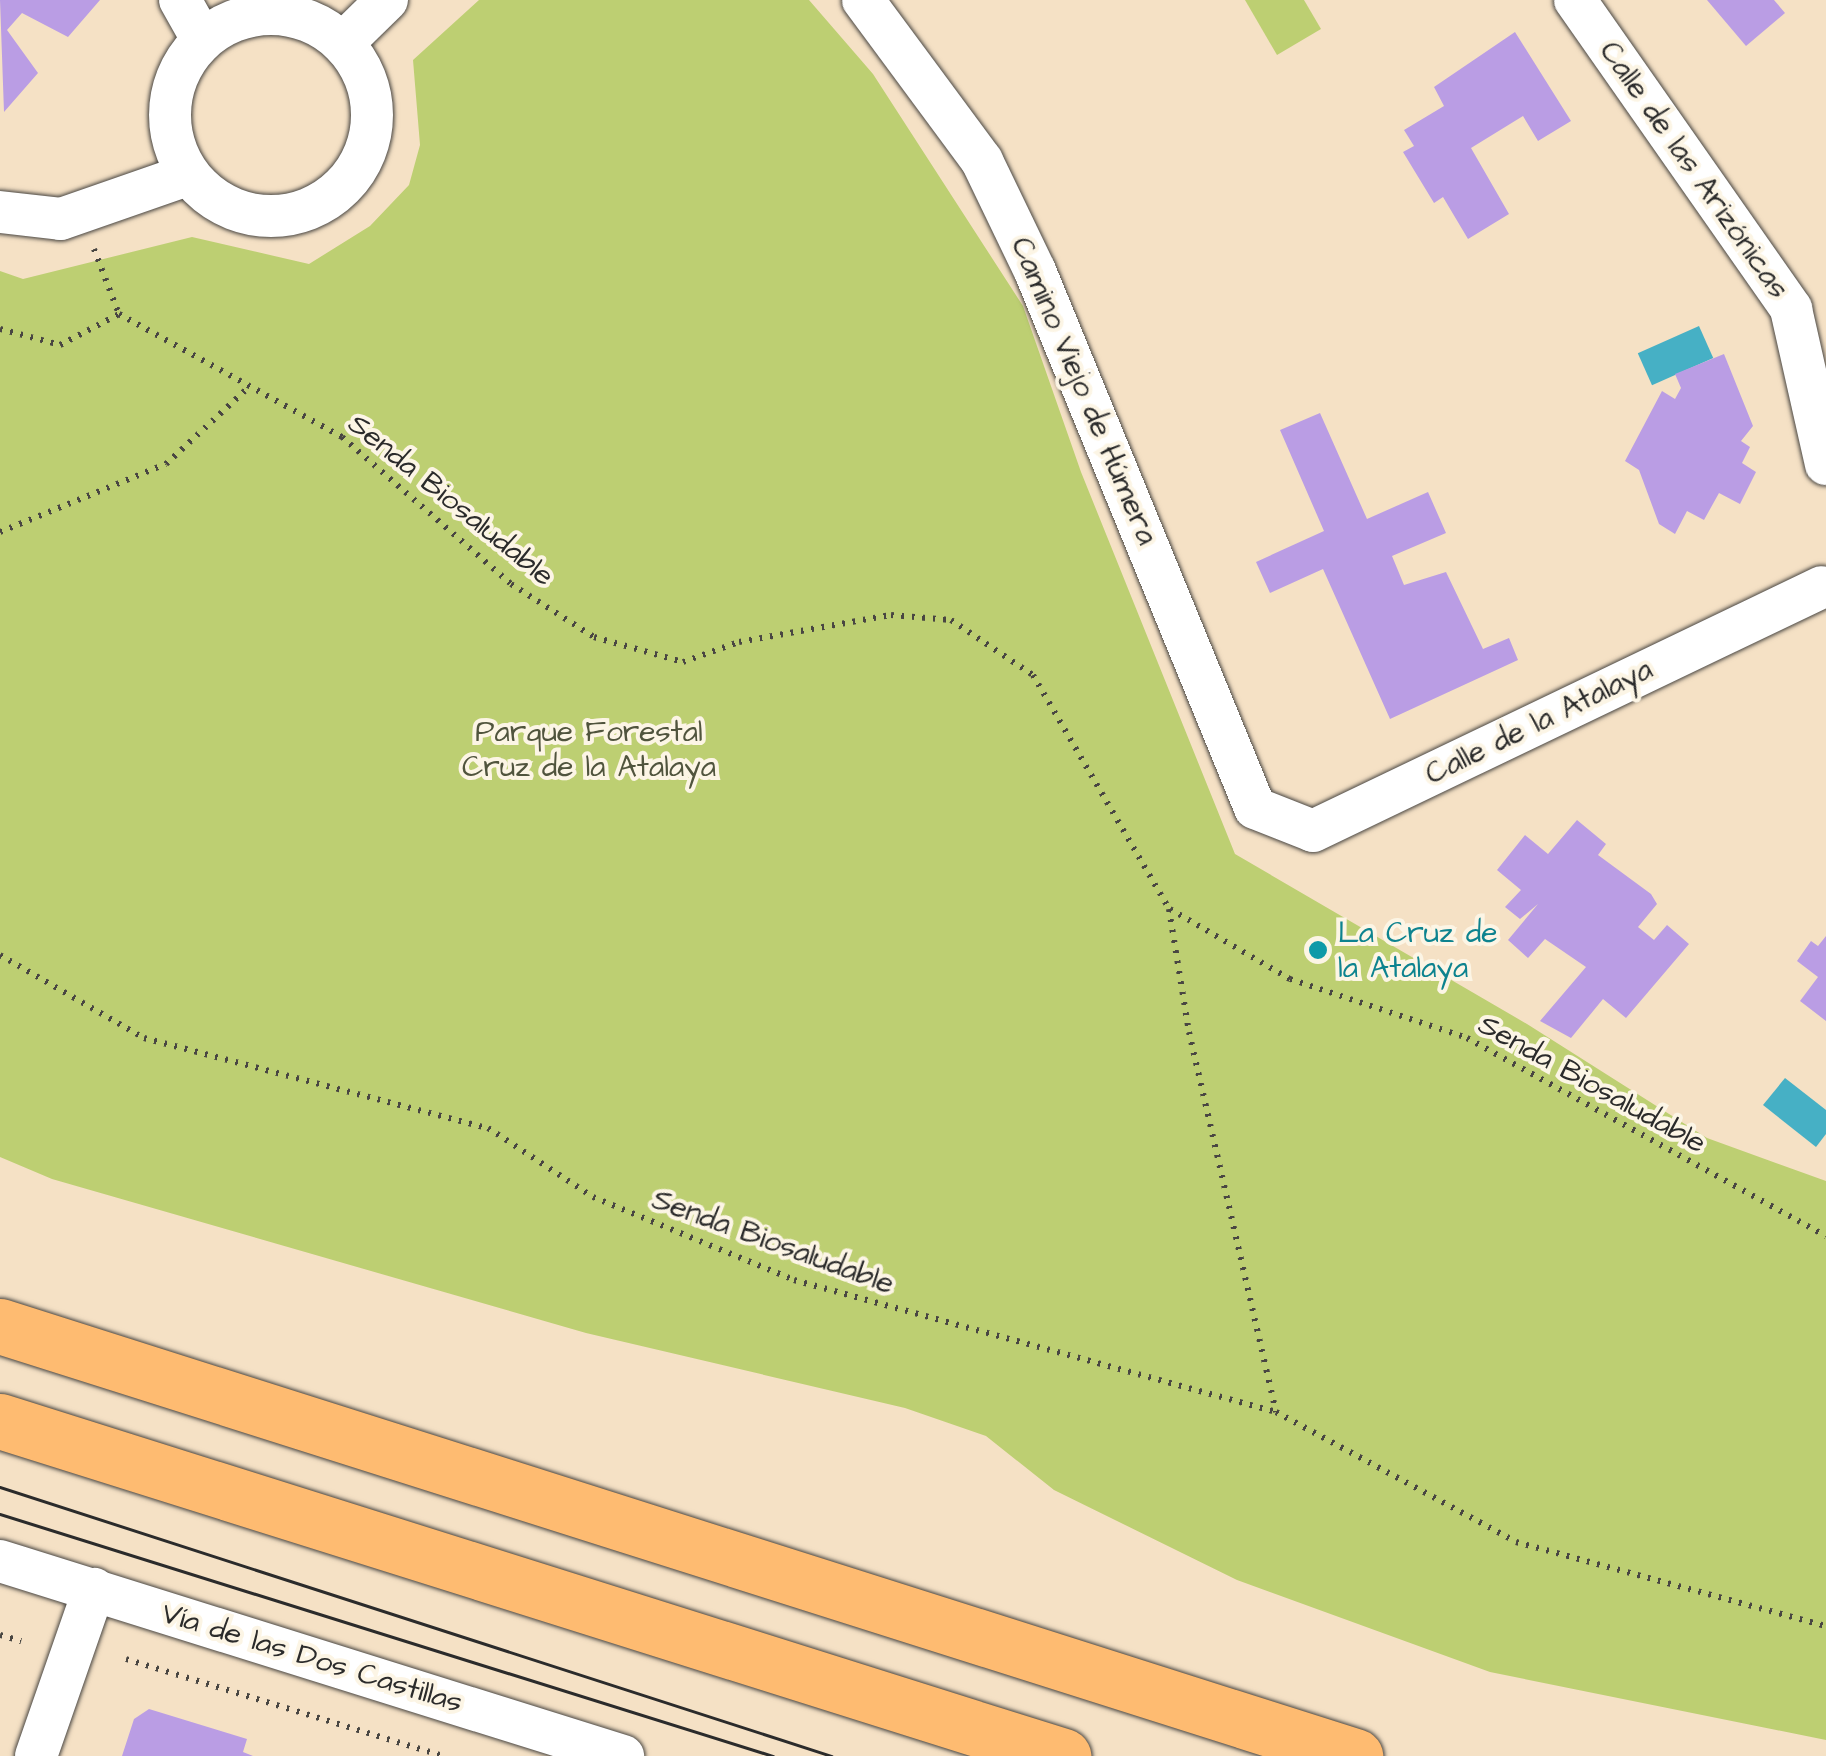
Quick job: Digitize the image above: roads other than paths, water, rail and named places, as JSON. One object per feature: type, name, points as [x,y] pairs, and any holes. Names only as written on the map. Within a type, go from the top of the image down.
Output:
[{"type":"highway","points":[[0,1323],[1355,1756]]},
{"type":"highway","points":[[0,1418],[1063,1756]]},
{"type":"street","points":[[180,0],[202,39]]},
{"type":"street","points":[[344,42],[387,0]]},
{"type":"street","name":"Camino Viejo de Húmera","points":[[863,0],[982,160],[1108,439],[1255,808]]},
{"type":"street","name":"Calle de las Arizónicas","points":[[1575,0],[1792,309],[1826,464]]},
{"type":"street","points":[[264,12],[306,18],[344,42],[374,100],[373,135],[356,176],[324,204],[263,218],[209,198],[187,175],[168,121],[176,75],[202,39],[226,22],[264,12]]},
{"type":"street","points":[[0,212],[61,220],[187,175]]},
{"type":"street","name":"Calle de la Atalaya","points":[[1255,808],[1313,831],[1825,584]]},
{"type":"street","name":"Vía de las Dos Castillas","points":[[0,1562],[623,1756]]},
{"type":"street","points":[[36,1756],[94,1589]]},
{"type":"water","points":[[1699,326],[1713,358],[1652,385],[1638,353]]},
{"type":"water","points":[[1785,1078],[1826,1110],[1826,1134],[1816,1147],[1763,1105]]},
{"type":"tram line","points":[[0,1487],[832,1756]]},
{"type":"tram line","points":[[0,1514],[773,1756]]},
{"type":"place","name":"La Cruz de la Atalaya","points":[[1318,950]]},
{"type":"park label","name":"Parque Forestal Cruz de la Atalaya","points":[[589,749]]}]
